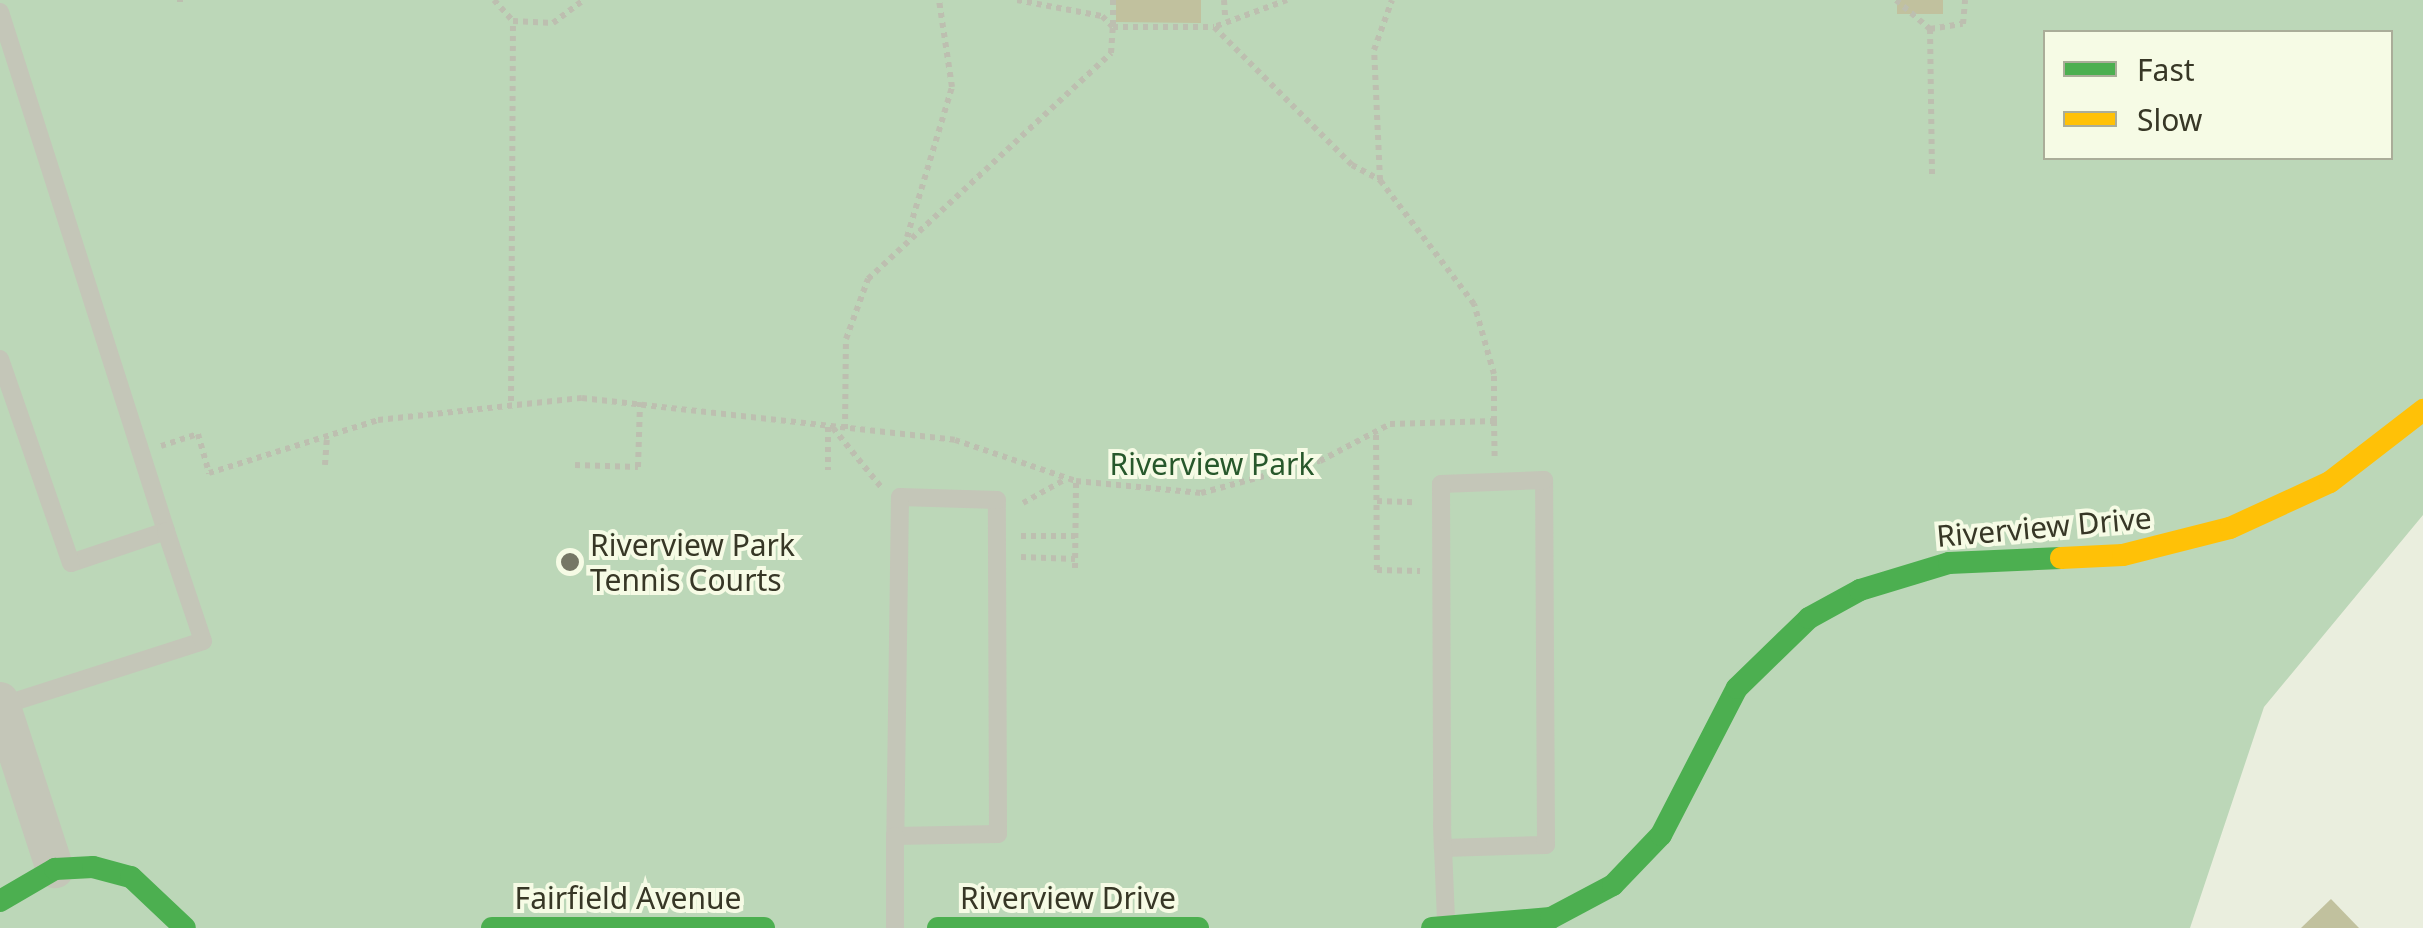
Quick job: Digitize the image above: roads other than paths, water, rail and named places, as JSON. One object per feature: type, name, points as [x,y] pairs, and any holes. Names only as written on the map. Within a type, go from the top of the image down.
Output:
[{"type":"street","name":"Riverview Drive","points":[[1432,928],[1551,918],[1613,885],[1661,836],[1737,688],[1809,618],[1860,590],[1949,563],[2123,555],[2230,528],[2330,482],[2423,410]]},
{"type":"street","points":[[1,704],[54,869]]},
{"type":"street","points":[[0,901],[54,869],[131,876],[185,928]]},
{"type":"street","name":"Fairfield Avenue","points":[[492,928],[764,928]]},
{"type":"street","name":"Riverview Drive","points":[[938,928],[1198,928]]},
{"type":"lane","points":[[0,12],[203,641],[1,704]]},
{"type":"lane","points":[[0,360],[71,563],[166,531]]},
{"type":"lane","points":[[1442,848],[1546,846],[1544,480],[1441,484],[1442,848],[1446,928]]},
{"type":"lane","points":[[896,836],[998,834],[997,500],[900,497],[896,836],[896,928]]},
{"type":"place","name":"Riverview Park Tennis Courts","points":[[570,562]]},
{"type":"park label","name":"Riverview Park","points":[[1212,464]]}]
